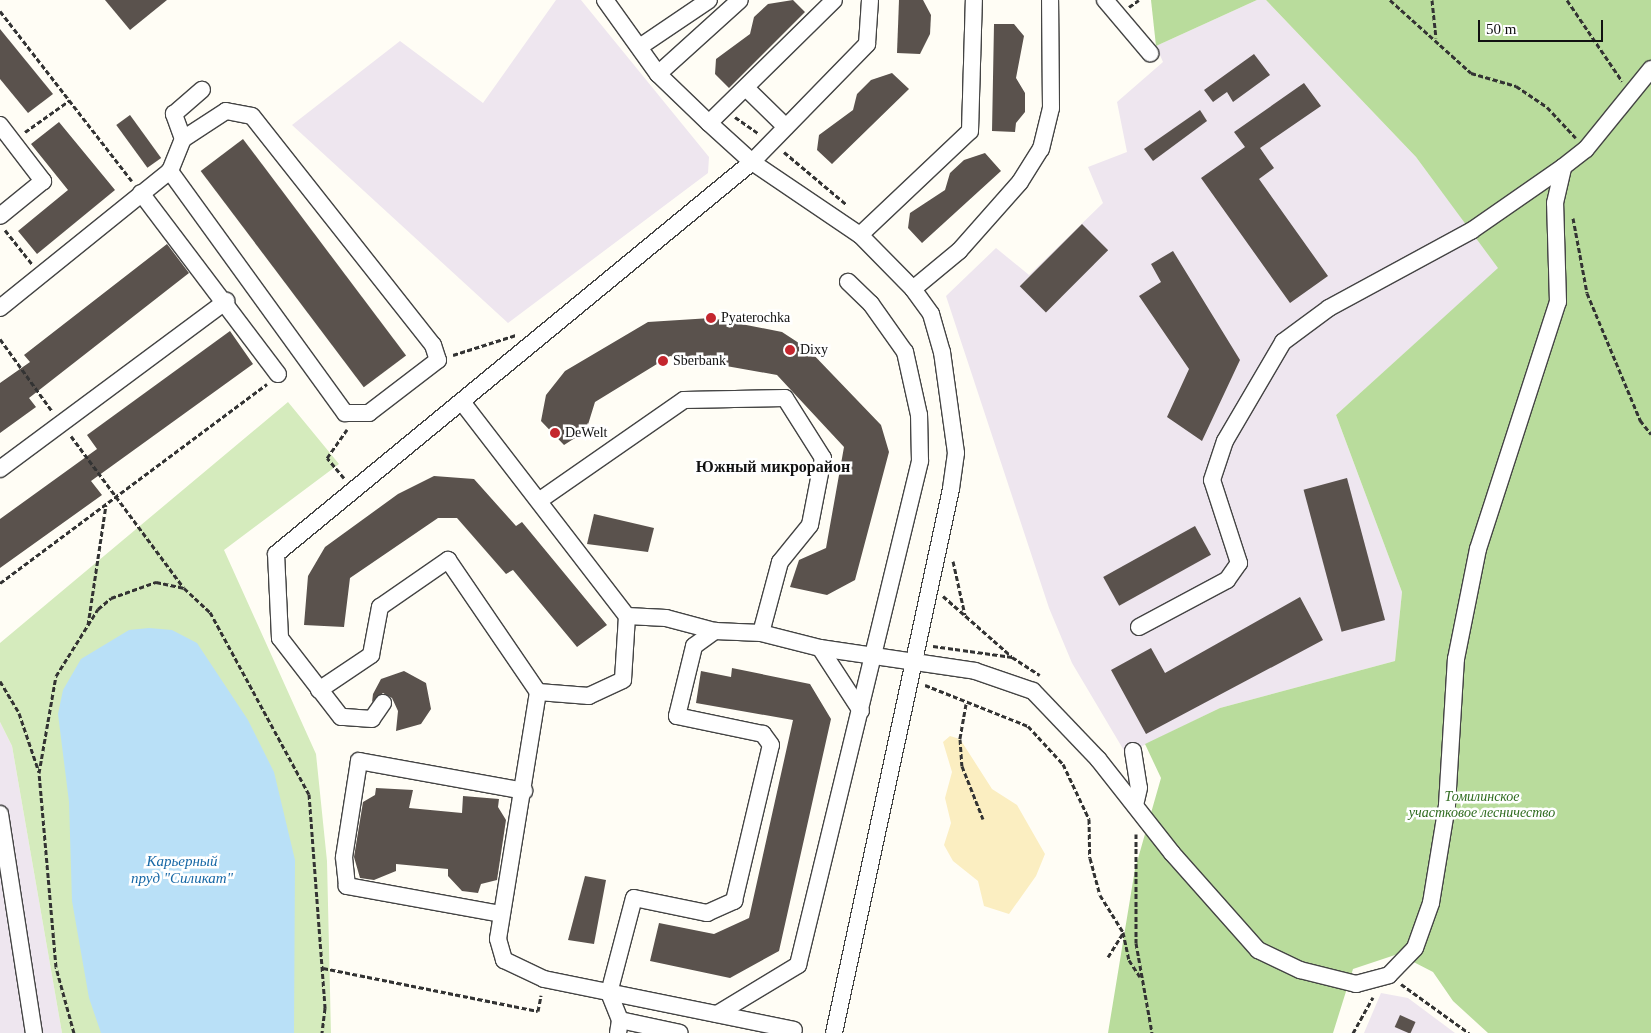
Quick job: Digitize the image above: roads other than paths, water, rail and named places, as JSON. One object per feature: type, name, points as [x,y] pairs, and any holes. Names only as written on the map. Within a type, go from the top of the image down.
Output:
[{"type":"street","points":[[641,46],[708,0]]},
{"type":"street","points":[[658,74],[740,0]]},
{"type":"street","points":[[709,123],[747,89],[834,0]]},
{"type":"street","points":[[382,703],[372,719],[341,717],[318,690],[280,638],[276,554],[752,162],[867,44],[870,0]]},
{"type":"street","points":[[860,235],[970,131],[974,0]]},
{"type":"street","points":[[913,290],[958,251],[1020,182],[1041,149],[1051,108],[1050,0]]},
{"type":"street","points":[[1104,0],[1150,53]]},
{"type":"street","points":[[613,4],[658,74],[709,123],[752,162],[860,235],[913,290],[931,314],[942,352],[956,453],[912,671],[834,1033]]},
{"type":"street","points":[[1139,627],[1227,580],[1239,563],[1212,480],[1225,442],[1283,342],[1329,308],[1471,231],[1563,167],[1586,149],[1651,69]]},
{"type":"street","points":[[747,89],[786,127]]},
{"type":"street","points":[[183,139],[174,114],[202,90]]},
{"type":"street","points":[[0,308],[170,171],[183,139],[226,111],[252,116],[433,346],[438,360],[369,413],[345,414],[170,171]]},
{"type":"street","points":[[0,125],[43,181],[0,216]]},
{"type":"street","points":[[627,616],[666,618],[715,631],[761,633],[820,648],[871,656],[912,671],[975,671],[1033,691],[1055,710],[1258,950],[1300,970],[1356,984],[1389,975],[1415,948],[1430,903],[1447,805],[1456,659],[1478,549],[1558,302],[1555,203],[1563,167]]},
{"type":"street","points":[[141,194],[226,301],[278,374]]},
{"type":"street","points":[[717,1014],[798,966],[860,711],[871,656],[920,461],[918,415],[905,352],[872,304],[848,282]]},
{"type":"street","points":[[0,469],[226,301]]},
{"type":"street","points":[[540,500],[684,400],[785,398],[823,458],[810,525],[780,562],[761,633]]},
{"type":"street","points":[[462,402],[540,500],[627,616],[623,680],[588,696],[538,692]]},
{"type":"street","points":[[318,690],[371,655],[380,607],[448,560],[538,692],[524,791],[501,914],[498,939],[504,960],[544,979],[798,1032]]},
{"type":"street","points":[[680,1033],[619,1027],[609,993],[634,898],[707,913],[734,901],[771,745],[763,734],[676,716],[694,646],[715,631]]},
{"type":"street","points":[[820,648],[860,711]]},
{"type":"street","points":[[1132,751],[1139,788],[1135,805]]},
{"type":"street","points":[[501,914],[347,886],[344,857],[359,761],[524,791]]},
{"type":"street","points":[[0,814],[34,1033]]},
{"type":"water","name":"Карьерный пруд \"Силикат\"","points":[[149,628],[172,630],[197,643],[248,720],[274,772],[295,860],[294,1033],[101,1033],[89,998],[72,901],[69,802],[58,714],[63,690],[81,659],[129,630]]},
{"type":"place","name":"Pyaterochka","points":[[711,318]]},
{"type":"place","name":"Dixy","points":[[790,350]]},
{"type":"place","name":"Sberbank","points":[[663,361]]},
{"type":"place","name":"DeWelt","points":[[555,433]]},
{"type":"district","name":"Южный микрорайон","points":[[773,467]]},
{"type":"park label","name":"Томилинское участковое лесничество","points":[[1482,806]]}]
